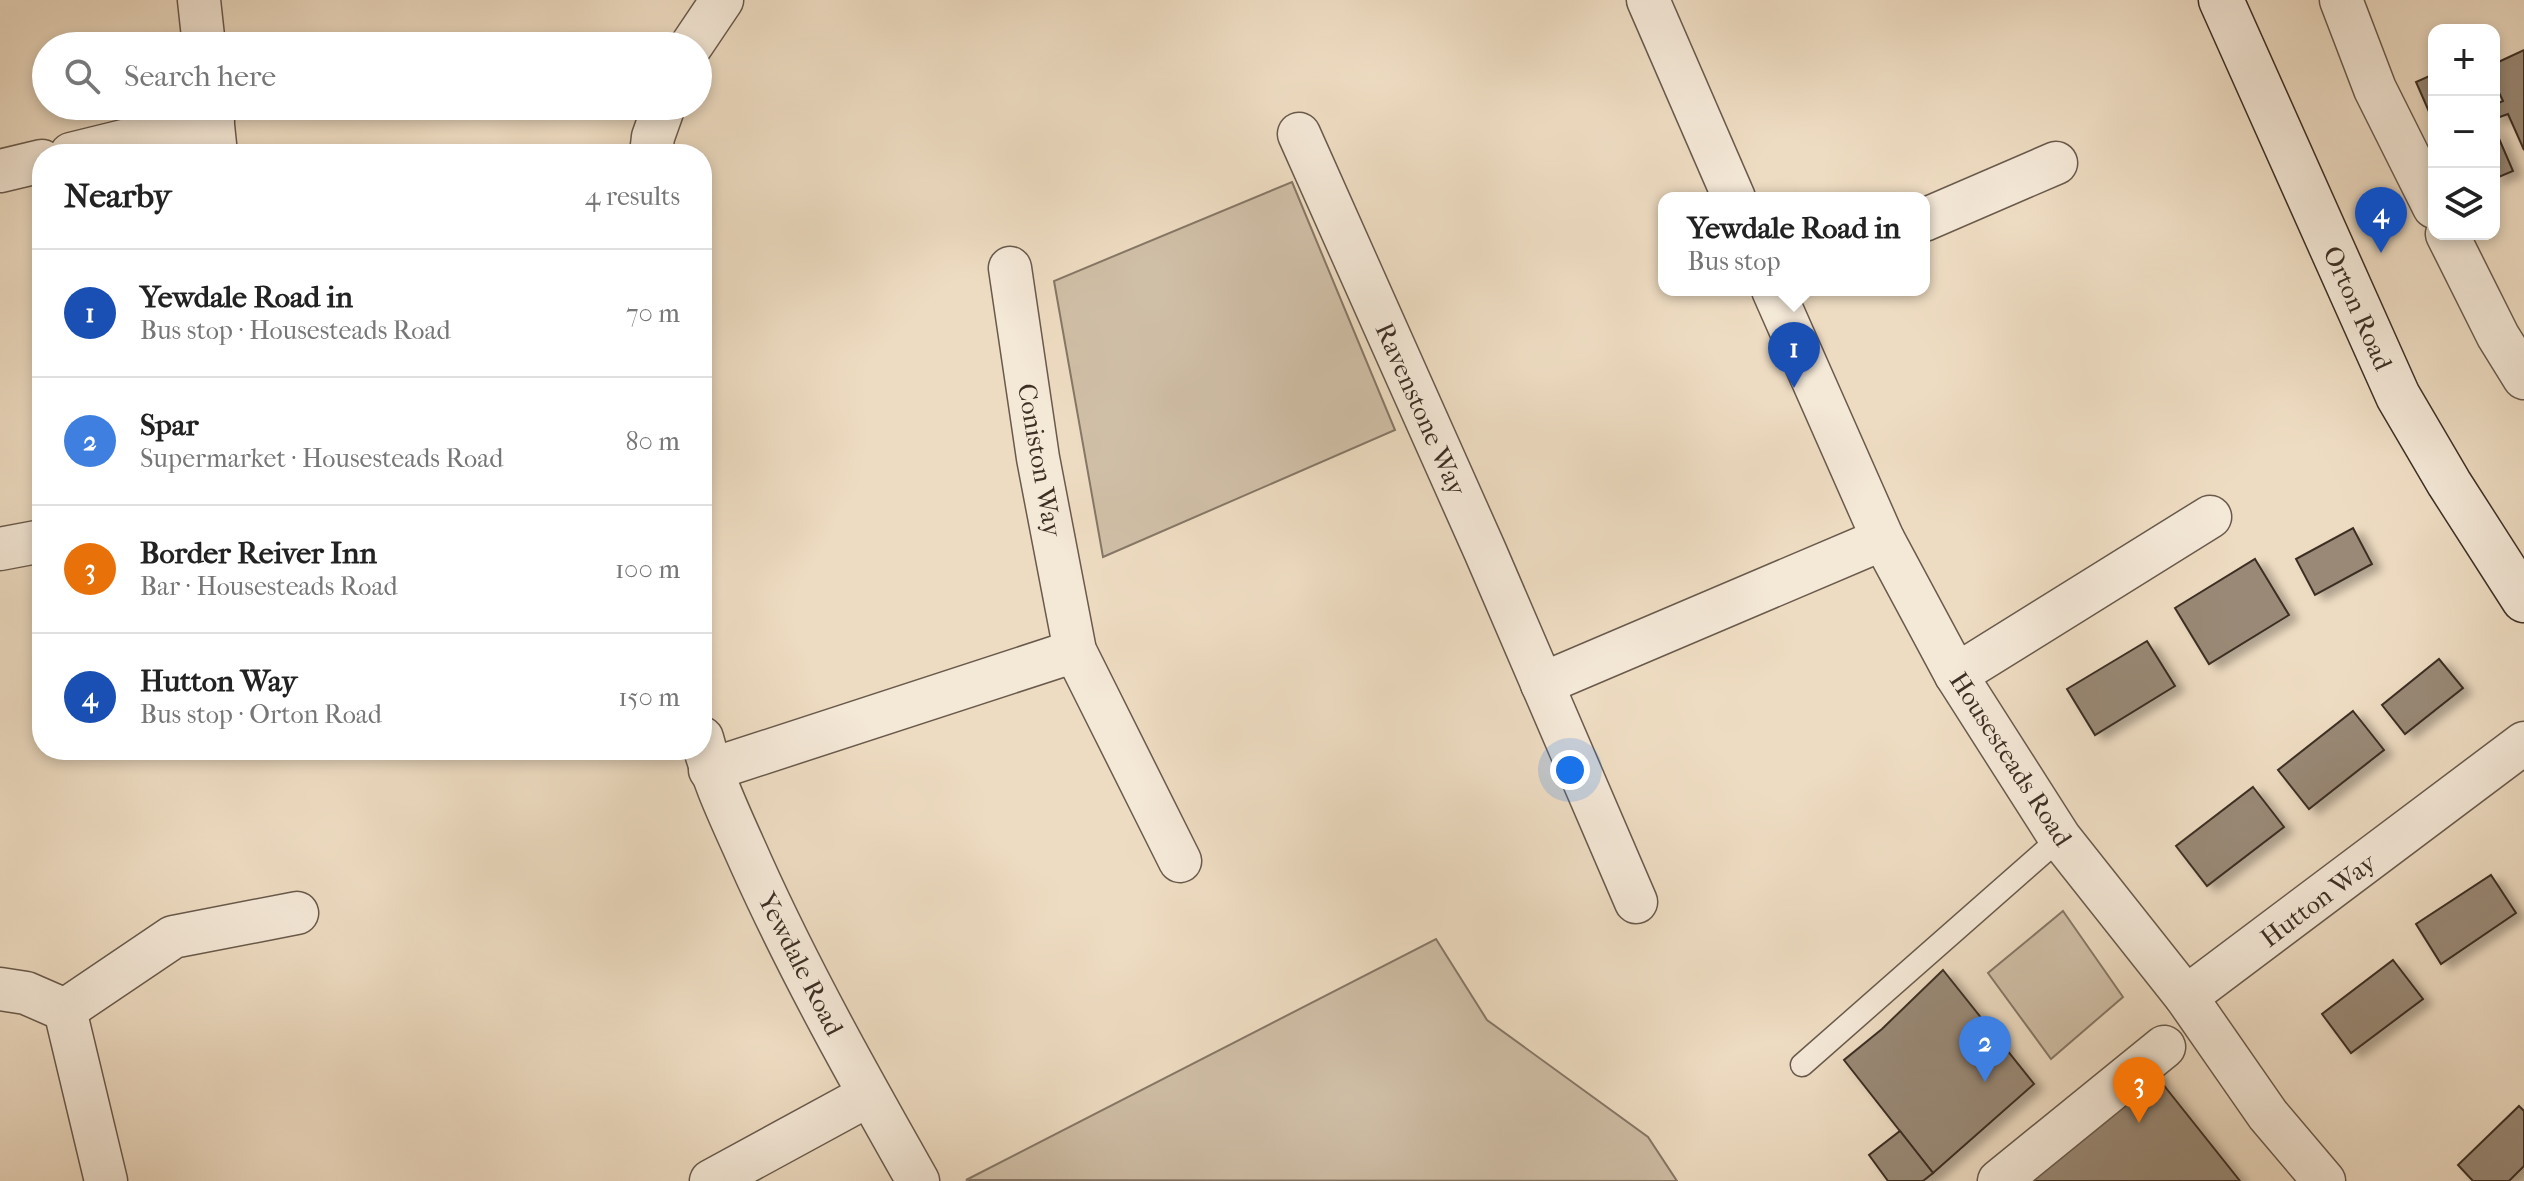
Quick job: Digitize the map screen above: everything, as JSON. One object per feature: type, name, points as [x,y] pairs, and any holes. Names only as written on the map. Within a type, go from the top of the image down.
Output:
[{"type":"street","points":[[199,0],[202,32]]},
{"type":"street","points":[[700,32],[722,0]]},
{"type":"street","points":[[1648,0],[1731,192]]},
{"type":"street","name":"Orton Road","points":[[2221,0],[2398,396],[2524,600]]},
{"type":"street","points":[[2341,0],[2375,89],[2428,195]]},
{"type":"street","points":[[654,144],[660,120]]},
{"type":"street","points":[[122,144],[213,126]]},
{"type":"street","name":"Ravenstone Way","points":[[1299,134],[1636,902]]},
{"type":"street","points":[[0,171],[32,163]]},
{"type":"street","points":[[1930,217],[2056,163]]},
{"type":"street","points":[[2450,240],[2498,336],[2524,378]]},
{"type":"street","name":"Coniston Way","points":[[1010,268],[1038,458],[1075,651],[1180,861]]},
{"type":"street","name":"Housesteads Road","points":[[1776,296],[1883,539],[1956,675],[2060,838],[2186,997],[2268,1115],[2324,1181]]},
{"type":"street","points":[[1956,675],[2210,517]]},
{"type":"street","points":[[1542,684],[1883,539]]},
{"type":"street","points":[[0,549],[32,543]]},
{"type":"street","points":[[712,752],[1075,651]]},
{"type":"street","name":"Hutton Way","points":[[2186,997],[2524,743]]},
{"type":"street","name":"Yewdale Road","points":[[709,760],[782,932],[918,1181]]},
{"type":"street","points":[[65,1010],[173,937],[297,913]]},
{"type":"street","points":[[0,989],[26,993],[65,1010]]},
{"type":"street","points":[[65,1010],[106,1181]]},
{"type":"street","points":[[1999,1181],[2164,1047]]},
{"type":"street","points":[[711,1181],[869,1095]]},
{"type":"lane","points":[[1802,1065],[2060,838]]},
{"type":"shaded area","points":[[1292,182],[1395,430],[1103,557],[1054,281]]},
{"type":"shaded area","points":[[2063,911],[2123,997],[2051,1059],[1988,973]]},
{"type":"shaded area","points":[[1436,939],[1487,1020],[1648,1137],[1677,1181],[966,1180]]},
{"type":"building","points":[[2524,50],[2524,150],[2508,114],[2500,117],[2500,102],[2503,101],[2500,95],[2500,61]]},
{"type":"building","points":[[2428,77],[2428,109],[2416,82]]},
{"type":"building","points":[[2500,141],[2513,171],[2500,176]]},
{"type":"building","points":[[2353,528],[2372,564],[2315,595],[2296,559]]},
{"type":"building","points":[[2255,559],[2289,615],[2209,664],[2175,608]]},
{"type":"building","points":[[2147,641],[2175,686],[2095,735],[2067,689]]},
{"type":"building","points":[[2439,659],[2463,688],[2405,734],[2382,705]]},
{"type":"building","points":[[2353,711],[2384,750],[2309,809],[2278,770]]},
{"type":"building","points":[[2253,787],[2284,827],[2207,886],[2176,846]]},
{"type":"building","points":[[2491,875],[2516,913],[2441,964],[2416,924]]},
{"type":"building","points":[[2393,960],[2423,999],[2351,1053],[2322,1014]]},
{"type":"building","points":[[1943,970],[2034,1084],[1933,1173],[1844,1060],[1882,1029]]},
{"type":"building","points":[[2154,1073],[2240,1181],[2023,1181]]},
{"type":"building","points":[[2519,1106],[2524,1111],[2524,1166],[2509,1181],[2473,1181],[2458,1165]]},
{"type":"building","points":[[1900,1131],[1933,1173],[1923,1181],[1888,1181],[1869,1155]]},
{"type":"place","name":"Hutton Way","points":[[2381,253]]},
{"type":"place","name":"Yewdale Road in","points":[[1794,388]]},
{"type":"place","name":"Spar","points":[[1985,1082]]},
{"type":"place","name":"Border Reiver Inn","points":[[2139,1123]]}]
